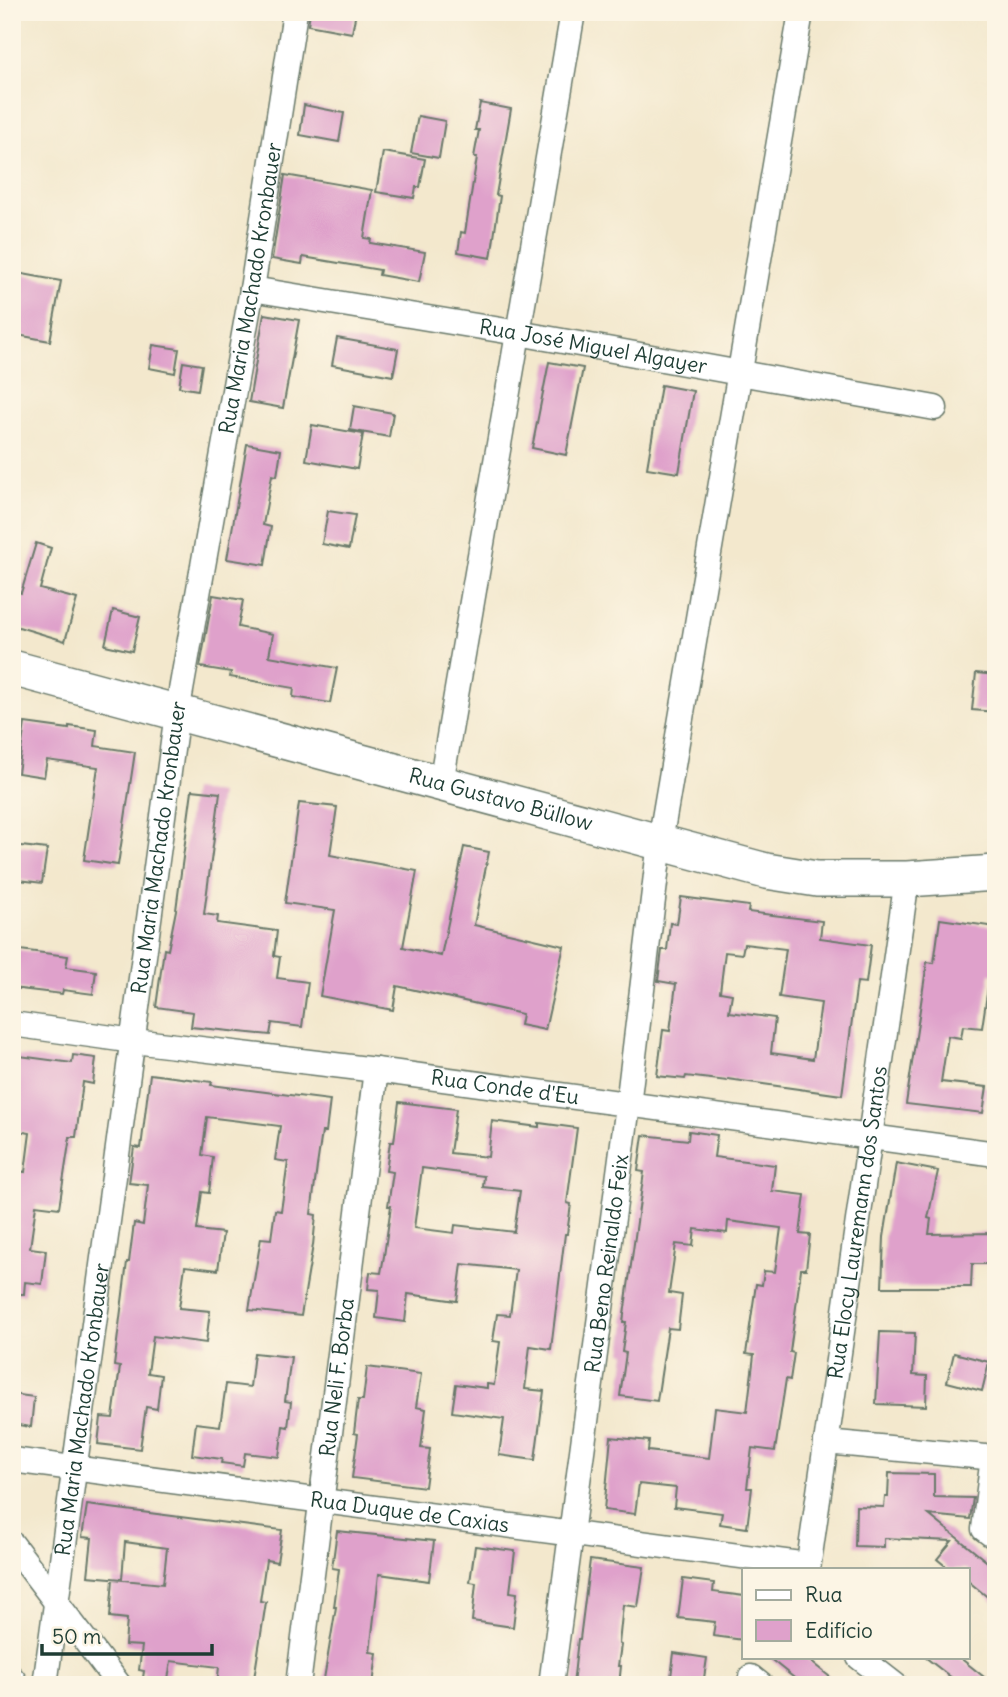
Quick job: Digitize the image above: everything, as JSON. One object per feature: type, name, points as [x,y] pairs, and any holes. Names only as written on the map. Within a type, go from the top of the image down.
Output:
[{"type":"main road","name":"Rua Gustavo Büllow","points":[[12,668],[766,871],[817,879],[907,879],[996,873]]},
{"type":"street","name":"Rua Maria Machado Kronbauer","points":[[45,1685],[177,713],[252,289],[295,12]]},
{"type":"street","points":[[440,783],[573,12]]},
{"type":"street","name":"Rua Beno Reinaldo Feix","points":[[551,1685],[660,842],[801,12]]},
{"type":"street","name":"Rua José Miguel Algayer","points":[[252,289],[518,333],[935,408]]},
{"type":"street","name":"Rua Elocy Lauremann dos Santos","points":[[808,1567],[907,879]]},
{"type":"street","name":"Rua Conde d'Eu","points":[[12,1024],[996,1154]]},
{"type":"street","name":"Rua Neli F. Borba","points":[[298,1685],[376,1070]]},
{"type":"street","points":[[825,1442],[995,1457],[984,1530],[996,1538]]},
{"type":"street","name":"Rua Duque de Caxias","points":[[12,1460],[808,1567]]},
{"type":"street","points":[[12,1544],[119,1685]]},
{"type":"street","points":[[860,1658],[895,1685]]},
{"type":"street","points":[[12,1678],[17,1685]]},
{"type":"building","points":[[310,12],[356,12],[352,33],[308,25]]},
{"type":"building","points":[[480,103],[511,109],[496,195],[500,196],[491,258],[458,252],[461,232],[465,233],[477,157],[474,157],[479,130],[475,130]]},
{"type":"building","points":[[304,105],[344,113],[339,142],[300,135]]},
{"type":"building","points":[[418,116],[445,121],[439,158],[411,153]]},
{"type":"building","points":[[383,152],[425,159],[420,187],[416,187],[414,198],[376,192]]},
{"type":"building","points":[[285,175],[372,190],[364,238],[371,239],[370,243],[425,252],[419,282],[379,275],[380,270],[303,257],[302,264],[272,259]]},
{"type":"building","points":[[12,272],[61,281],[50,341],[12,334]]},
{"type":"building","points":[[264,314],[299,320],[283,408],[249,402]]},
{"type":"building","points":[[337,338],[398,349],[393,376],[332,365]]},
{"type":"building","points":[[153,345],[179,349],[175,373],[149,368]]},
{"type":"building","points":[[183,362],[202,365],[198,390],[179,387]]},
{"type":"building","points":[[549,362],[583,368],[566,455],[532,448]]},
{"type":"building","points":[[661,385],[693,391],[679,473],[647,468]]},
{"type":"building","points":[[354,406],[393,413],[389,437],[350,430]]},
{"type":"building","points":[[312,425],[363,434],[357,469],[306,460]]},
{"type":"building","points":[[247,444],[281,450],[277,476],[272,475],[263,525],[271,527],[265,565],[227,559]]},
{"type":"building","points":[[328,511],[355,515],[349,549],[322,544]]},
{"type":"building","points":[[36,543],[51,548],[40,589],[77,599],[65,641],[12,625],[12,590],[21,593]]},
{"type":"building","points":[[213,595],[243,600],[238,627],[273,634],[269,656],[337,668],[330,703],[293,697],[294,688],[230,677],[231,672],[200,667]]},
{"type":"building","points":[[113,610],[140,617],[132,651],[105,645]]},
{"type":"building","points":[[976,673],[996,675],[996,712],[972,710]]},
{"type":"building","points":[[25,723],[97,730],[95,746],[135,752],[118,865],[84,860],[98,767],[47,760],[44,777],[18,773]]},
{"type":"building","points":[[192,790],[220,793],[204,914],[218,916],[217,923],[277,931],[274,956],[280,957],[277,978],[308,982],[302,1027],[272,1023],[270,1035],[191,1027],[193,1012],[156,1007],[164,949],[168,950],[176,910]]},
{"type":"building","points":[[299,803],[337,807],[330,855],[417,871],[403,947],[441,956],[464,847],[489,852],[474,925],[564,946],[545,1030],[520,1025],[522,1014],[397,986],[393,1010],[320,996],[335,910],[285,903]]},
{"type":"building","points":[[12,845],[47,849],[42,883],[12,879]]},
{"type":"building","points":[[681,897],[749,906],[748,912],[822,921],[820,938],[871,945],[866,983],[857,982],[842,1095],[728,1079],[657,1076],[663,1030],[670,1031],[676,984],[658,981],[662,950],[667,950],[670,923],[677,924]],"holes":[[[744,944],[786,949],[779,997],[821,1003],[813,1059],[771,1053],[775,1018],[729,1012],[732,994],[720,992],[725,952],[742,954]]]},
{"type":"building","points":[[940,919],[996,927],[996,975],[990,974],[982,1028],[963,1026],[961,1038],[948,1036],[941,1082],[987,1087],[983,1113],[906,1104],[927,962],[934,963]]},
{"type":"building","points":[[12,949],[68,956],[66,967],[96,971],[93,994],[63,990],[62,994],[12,988]]},
{"type":"building","points":[[12,1055],[72,1063],[73,1055],[96,1058],[93,1084],[83,1082],[76,1137],[70,1137],[59,1208],[36,1205],[30,1248],[46,1250],[42,1284],[25,1282],[24,1294],[12,1294],[12,1170],[25,1172],[30,1133],[12,1130]]},
{"type":"building","points":[[150,1074],[212,1082],[211,1085],[330,1100],[326,1132],[322,1132],[317,1166],[311,1214],[316,1215],[313,1245],[301,1316],[249,1310],[261,1238],[271,1239],[275,1210],[281,1211],[288,1162],[275,1160],[280,1126],[207,1117],[202,1155],[213,1157],[209,1193],[202,1192],[197,1230],[223,1233],[218,1270],[185,1266],[179,1308],[210,1311],[206,1343],[153,1336],[148,1373],[161,1375],[157,1409],[146,1407],[140,1449],[98,1444],[101,1417],[113,1418],[120,1367],[114,1366],[127,1262],[134,1223],[143,1225],[148,1185],[129,1183],[134,1147],[141,1148]]},
{"type":"building","points":[[399,1102],[456,1109],[450,1153],[488,1157],[492,1121],[539,1127],[539,1123],[577,1128],[567,1203],[571,1204],[551,1349],[530,1346],[525,1389],[544,1391],[535,1460],[499,1455],[504,1419],[452,1412],[456,1384],[487,1388],[487,1384],[494,1385],[500,1342],[493,1341],[497,1314],[510,1315],[516,1270],[462,1264],[457,1301],[408,1294],[405,1322],[376,1318],[379,1290],[368,1289],[370,1272],[381,1273],[393,1172],[386,1171],[390,1142],[394,1142]],"holes":[[[422,1168],[484,1176],[483,1187],[520,1191],[514,1232],[455,1225],[454,1233],[414,1228]]]},
{"type":"building","points":[[689,1131],[717,1135],[714,1157],[775,1165],[772,1191],[805,1195],[800,1234],[810,1235],[806,1269],[801,1269],[790,1352],[794,1353],[790,1380],[786,1379],[775,1451],[752,1448],[747,1488],[752,1488],[747,1528],[720,1524],[722,1513],[674,1507],[676,1488],[639,1484],[635,1514],[604,1510],[611,1437],[649,1441],[648,1451],[709,1458],[715,1408],[747,1412],[754,1355],[746,1354],[756,1284],[762,1285],[764,1271],[775,1272],[781,1228],[728,1221],[727,1233],[695,1229],[693,1246],[676,1244],[669,1293],[682,1295],[678,1329],[668,1328],[657,1401],[620,1396],[626,1353],[622,1352],[626,1322],[623,1322],[644,1172],[638,1171],[643,1135],[688,1140]]},
{"type":"building","points":[[896,1163],[938,1171],[928,1218],[931,1219],[929,1234],[996,1233],[996,1264],[972,1264],[971,1287],[882,1287],[884,1237]]},
{"type":"building","points":[[880,1332],[915,1333],[913,1375],[927,1376],[926,1406],[876,1404]]},
{"type":"building","points":[[254,1353],[291,1357],[285,1401],[291,1402],[288,1427],[283,1426],[279,1457],[245,1453],[243,1466],[221,1463],[222,1459],[192,1455],[196,1423],[220,1426],[226,1384],[250,1387]]},
{"type":"building","points":[[954,1353],[989,1362],[982,1391],[947,1382]]},
{"type":"building","points":[[367,1367],[421,1374],[416,1407],[426,1409],[421,1448],[430,1449],[425,1487],[352,1478],[358,1434],[354,1433],[358,1400],[363,1400]]},
{"type":"building","points":[[12,1394],[34,1397],[31,1427],[12,1424]]},
{"type":"building","points":[[889,1473],[934,1474],[934,1497],[973,1498],[970,1519],[929,1515],[996,1569],[996,1604],[970,1583],[970,1568],[948,1568],[937,1559],[952,1541],[884,1538],[884,1547],[855,1546],[856,1506],[884,1507],[885,1497],[888,1497]]},
{"type":"building","points":[[87,1505],[282,1530],[277,1562],[266,1560],[260,1601],[266,1602],[253,1685],[217,1685],[219,1667],[171,1661],[167,1685],[142,1685],[144,1671],[139,1670],[142,1646],[125,1645],[127,1619],[110,1617],[113,1579],[163,1584],[167,1548],[125,1542],[122,1579],[88,1576],[92,1538],[82,1537]]},
{"type":"building","points":[[337,1531],[434,1541],[429,1581],[379,1574],[370,1652],[377,1653],[373,1685],[323,1685],[336,1607],[339,1569],[332,1568]]},
{"type":"building","points":[[475,1546],[515,1551],[510,1592],[517,1593],[513,1627],[472,1621],[476,1583],[470,1582]]},
{"type":"building","points":[[590,1560],[644,1567],[638,1607],[623,1605],[619,1685],[573,1685]]},
{"type":"building","points":[[683,1579],[714,1583],[713,1592],[742,1596],[742,1640],[713,1636],[715,1622],[678,1618]]},
{"type":"building","points":[[674,1653],[707,1658],[703,1685],[670,1685]]},
{"type":"building","points":[[769,1658],[806,1658],[840,1685],[803,1685]]},
{"type":"building","points":[[926,1658],[960,1658],[994,1685],[961,1685]]}]
